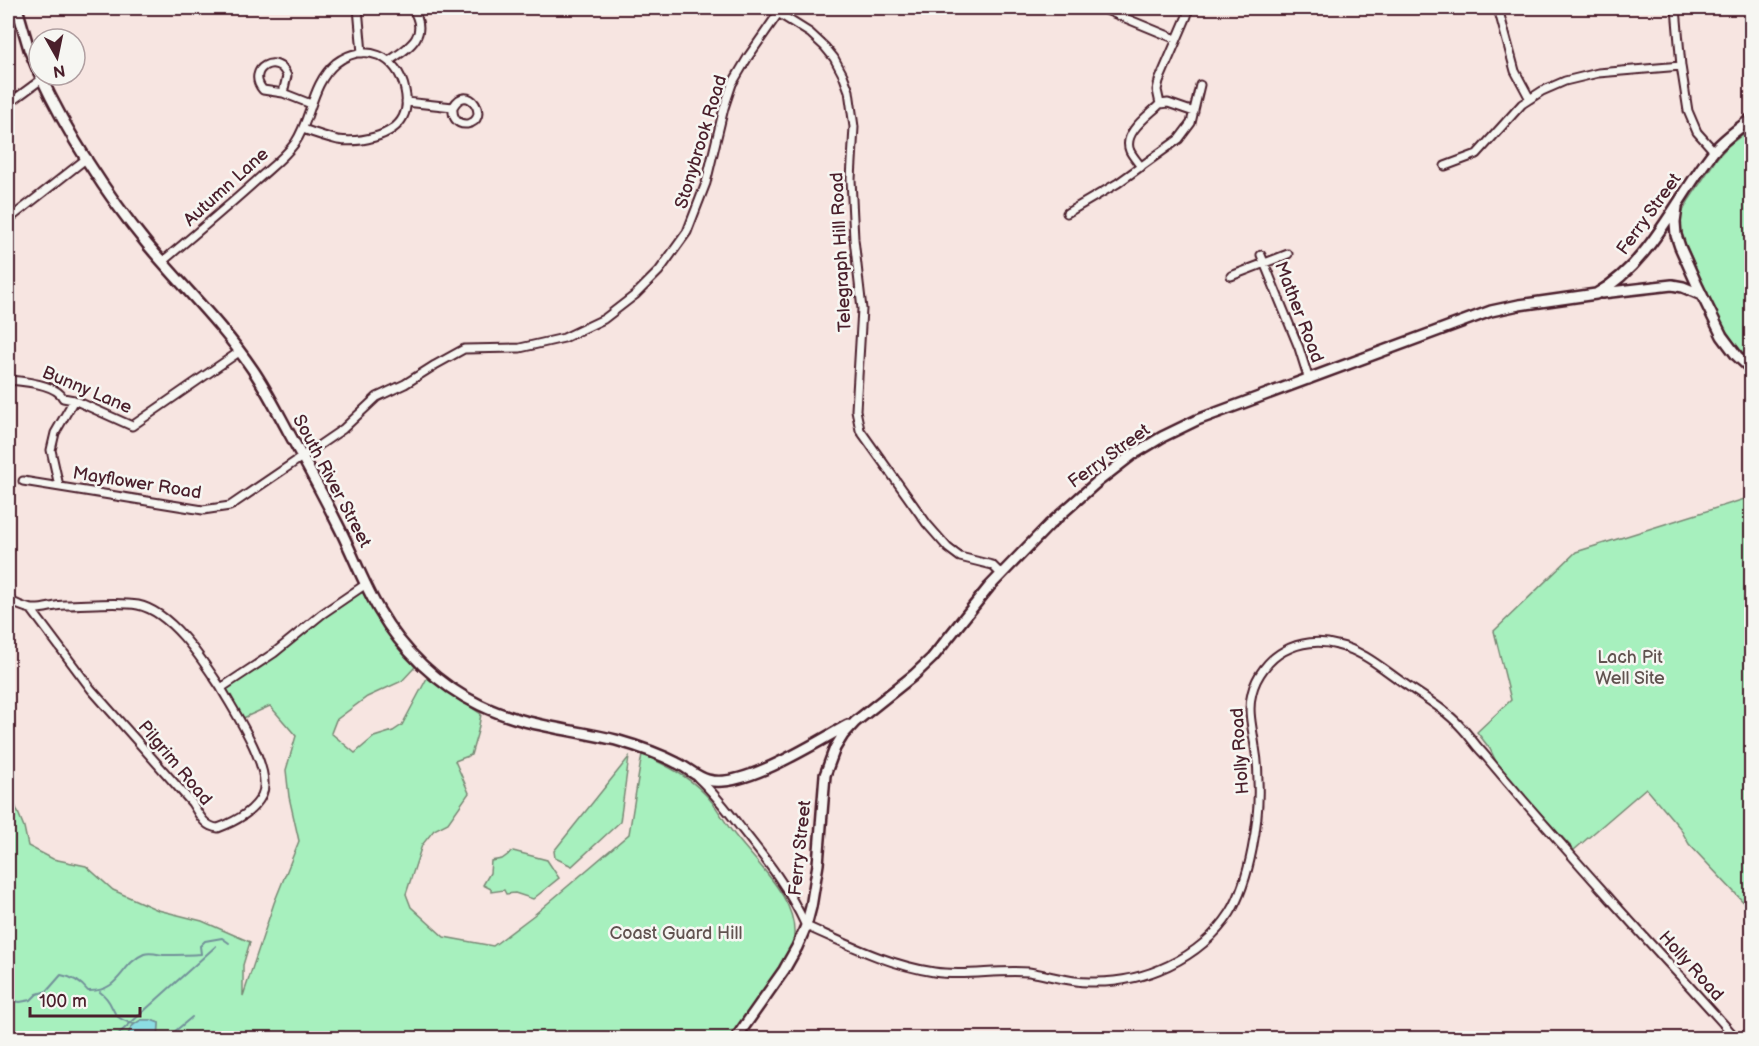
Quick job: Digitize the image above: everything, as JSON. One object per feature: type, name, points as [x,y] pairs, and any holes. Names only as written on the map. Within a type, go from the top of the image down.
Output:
[{"type":"street","name":"South River Street","points":[[17,8],[27,43]]},
{"type":"street","points":[[303,129],[339,140],[349,141],[372,137],[383,134],[399,123],[405,110],[406,102],[399,73],[389,61],[378,55],[362,53],[358,8]]},
{"type":"street","points":[[389,61],[411,46],[418,36],[418,22],[412,8]]},
{"type":"street","name":"Telegraph Hill Road","points":[[770,8],[780,10],[825,47],[843,75],[851,100],[854,127],[851,178],[854,238],[862,309],[856,410],[860,430],[921,516],[948,548],[960,557],[992,565],[1001,574]]},
{"type":"street","points":[[1101,8],[1176,39]]},
{"type":"street","points":[[1160,104],[1157,90],[1159,81],[1189,8]]},
{"type":"street","points":[[1498,8],[1515,71],[1530,99]]},
{"type":"street","points":[[1676,8],[1686,102],[1697,132],[1714,151]]},
{"type":"street","name":"Stonybrook Road","points":[[302,456],[344,429],[377,397],[405,384],[465,349],[520,348],[564,338],[595,324],[635,295],[660,271],[687,232],[706,183],[732,84],[780,10]]},
{"type":"street","name":"Autumn Lane","points":[[162,261],[203,228],[290,149],[303,129],[318,87],[328,71],[348,57],[362,53]]},
{"type":"street","points":[[283,93],[287,76],[285,70],[274,63],[261,68],[257,78],[263,90],[283,93],[311,104]]},
{"type":"street","points":[[1445,166],[1477,154],[1522,104],[1542,91],[1565,81],[1586,75],[1681,66]]},
{"type":"street","points":[[1067,213],[1141,167],[1179,139],[1191,123],[1200,85]]},
{"type":"street","points":[[8,104],[27,87]]},
{"type":"street","name":"South River Street","points":[[46,87],[87,158],[134,226],[239,352],[262,386],[329,507],[378,609],[406,648],[428,670],[480,705],[536,724],[642,747],[679,764],[692,773],[729,813],[781,879],[806,926]]},
{"type":"street","points":[[406,102],[453,107]]},
{"type":"street","points":[[1141,167],[1130,151],[1131,133],[1160,104],[1168,103],[1194,112]]},
{"type":"street","name":"Ferry Street","points":[[736,1038],[784,970],[806,926],[818,864],[825,775],[835,748],[843,735],[855,722],[932,658],[1001,574],[1072,503],[1146,446],[1197,420],[1491,311],[1596,294],[1623,276],[1634,265],[1714,151],[1752,118]]},
{"type":"street","points":[[8,220],[87,158]]},
{"type":"street","points":[[1678,202],[1676,213],[1680,247],[1722,336],[1737,356],[1752,370]]},
{"type":"street","points":[[1231,276],[1288,254]]},
{"type":"street","name":"Mather Road","points":[[1261,255],[1299,348],[1309,380]]},
{"type":"street","points":[[1596,294],[1672,285],[1702,295]]},
{"type":"street","name":"Bunny Lane","points":[[8,380],[31,382],[60,393],[63,398],[75,400],[132,426],[239,352]]},
{"type":"street","points":[[59,486],[51,450],[55,434],[75,400]]},
{"type":"street","name":"Mayflower Road","points":[[23,481],[203,510],[216,509],[230,506],[302,456]]},
{"type":"street","points":[[221,688],[274,653],[322,614],[366,584]]},
{"type":"street","name":"Pilgrim Road","points":[[8,600],[34,610],[56,605],[127,604],[149,609],[158,614],[180,633],[210,672],[253,744],[261,767],[264,788],[258,801],[246,814],[218,828],[209,826],[192,803],[92,690],[31,609]]},
{"type":"street","name":"Holly Road","points":[[806,926],[883,960],[934,972],[955,974],[1013,971],[1090,982],[1137,978],[1168,966],[1185,956],[1222,924],[1236,901],[1248,867],[1258,805],[1256,753],[1250,705],[1252,691],[1260,675],[1268,663],[1282,652],[1297,645],[1317,642],[1334,644],[1369,659],[1440,708],[1460,726],[1606,895],[1736,1038]]},
{"type":"street","name":"South River Street","points":[[692,773],[710,781],[746,777],[855,722]]},
{"type":"green space","points":[[1751,128],[1751,361],[1739,349],[1720,320],[1683,238],[1680,225],[1682,213],[1689,200],[1717,158]]},
{"type":"green space","name":"Lach Pit Well Site","points":[[1751,497],[1751,910],[1689,844],[1680,828],[1646,788],[1574,850],[1499,768],[1490,749],[1477,732],[1511,700],[1494,631],[1576,552]]},
{"type":"green space","name":"Coast Guard Hill","points":[[354,592],[363,593],[380,622],[415,667],[402,681],[367,697],[336,720],[331,733],[355,753],[374,737],[393,731],[402,725],[427,678],[481,714],[471,755],[455,761],[469,793],[448,823],[434,830],[422,845],[406,894],[411,907],[444,937],[493,946],[534,915],[629,834],[642,754],[683,776],[708,797],[731,830],[774,882],[790,912],[794,927],[793,943],[788,956],[778,974],[730,1038],[158,1038],[159,1023],[141,1020],[128,1034],[130,1038],[8,1038],[8,797],[12,798],[24,827],[28,846],[53,859],[86,866],[113,890],[158,910],[202,921],[250,942],[243,965],[243,996],[274,903],[299,841],[289,797],[286,770],[296,736],[270,706],[239,720],[221,688]]},
{"type":"green space","points":[[629,757],[620,822],[572,866],[555,858],[554,851]]},
{"type":"green space","points":[[513,851],[547,860],[559,878],[533,899],[515,893],[506,894],[504,890],[491,892],[491,889],[483,885],[490,873],[491,861],[502,859]]},
{"type":"water","points":[[141,1020],[159,1023],[158,1038],[130,1038],[130,1029]]},
{"type":"waterway","points":[[8,1000],[20,1002],[31,1000],[37,994],[47,991],[61,975],[76,980],[88,991],[99,990],[114,982],[130,964],[144,954],[201,954],[200,946],[205,941],[222,938],[229,943]]},
{"type":"waterway","points":[[114,1038],[216,946]]},
{"type":"waterway","points":[[100,992],[106,997],[119,1018],[134,1024]]},
{"type":"waterway","points":[[167,1038],[192,1017]]}]
